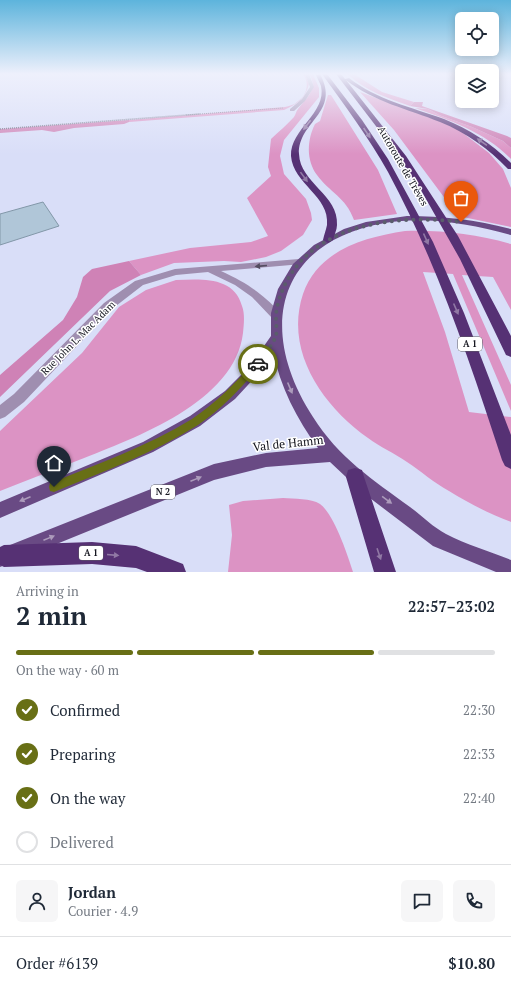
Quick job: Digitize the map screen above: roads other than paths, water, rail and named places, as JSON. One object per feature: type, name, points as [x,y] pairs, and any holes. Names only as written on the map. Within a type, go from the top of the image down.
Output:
[{"type":"highway","points":[[323,101],[320,108],[301,133],[295,148],[295,156],[296,165],[301,174],[324,200],[329,208],[332,225],[328,240]]},
{"type":"highway","name":"Autoroute de Trèves","points":[[344,101],[366,131],[391,170],[423,232],[466,333],[511,460]]},
{"type":"highway","name":"Autoroute de Trèves","points":[[360,101],[384,130],[412,170],[451,232],[511,351]]},
{"type":"highway","points":[[388,101],[443,120],[463,130],[498,153],[511,168]]},
{"type":"highway","points":[[355,477],[385,572]]},
{"type":"highway","name":"A 1","points":[[2,557],[92,553],[136,557],[174,572]]},
{"type":"main road","points":[[511,232],[475,224],[447,220],[420,219],[370,224],[348,231],[328,240],[312,250],[299,262],[288,277],[280,295],[276,315],[276,337],[280,363],[291,391],[308,422],[333,454],[355,477],[443,541],[511,569]]},
{"type":"main road","points":[[0,510],[148,447],[195,422],[230,395],[254,370],[276,337]]},
{"type":"main road","name":"Val de Hamm","points":[[2,557],[214,472],[266,460],[333,454]]},
{"type":"street","points":[[294,109],[302,101]]},
{"type":"street","name":"Rue John L. Mac Adam","points":[[0,413],[19,398],[108,306],[139,283],[176,272],[299,262]]},
{"type":"street","name":"Rue John L. Mac Adam","points":[[211,270],[239,283],[256,295],[276,315]]}]
